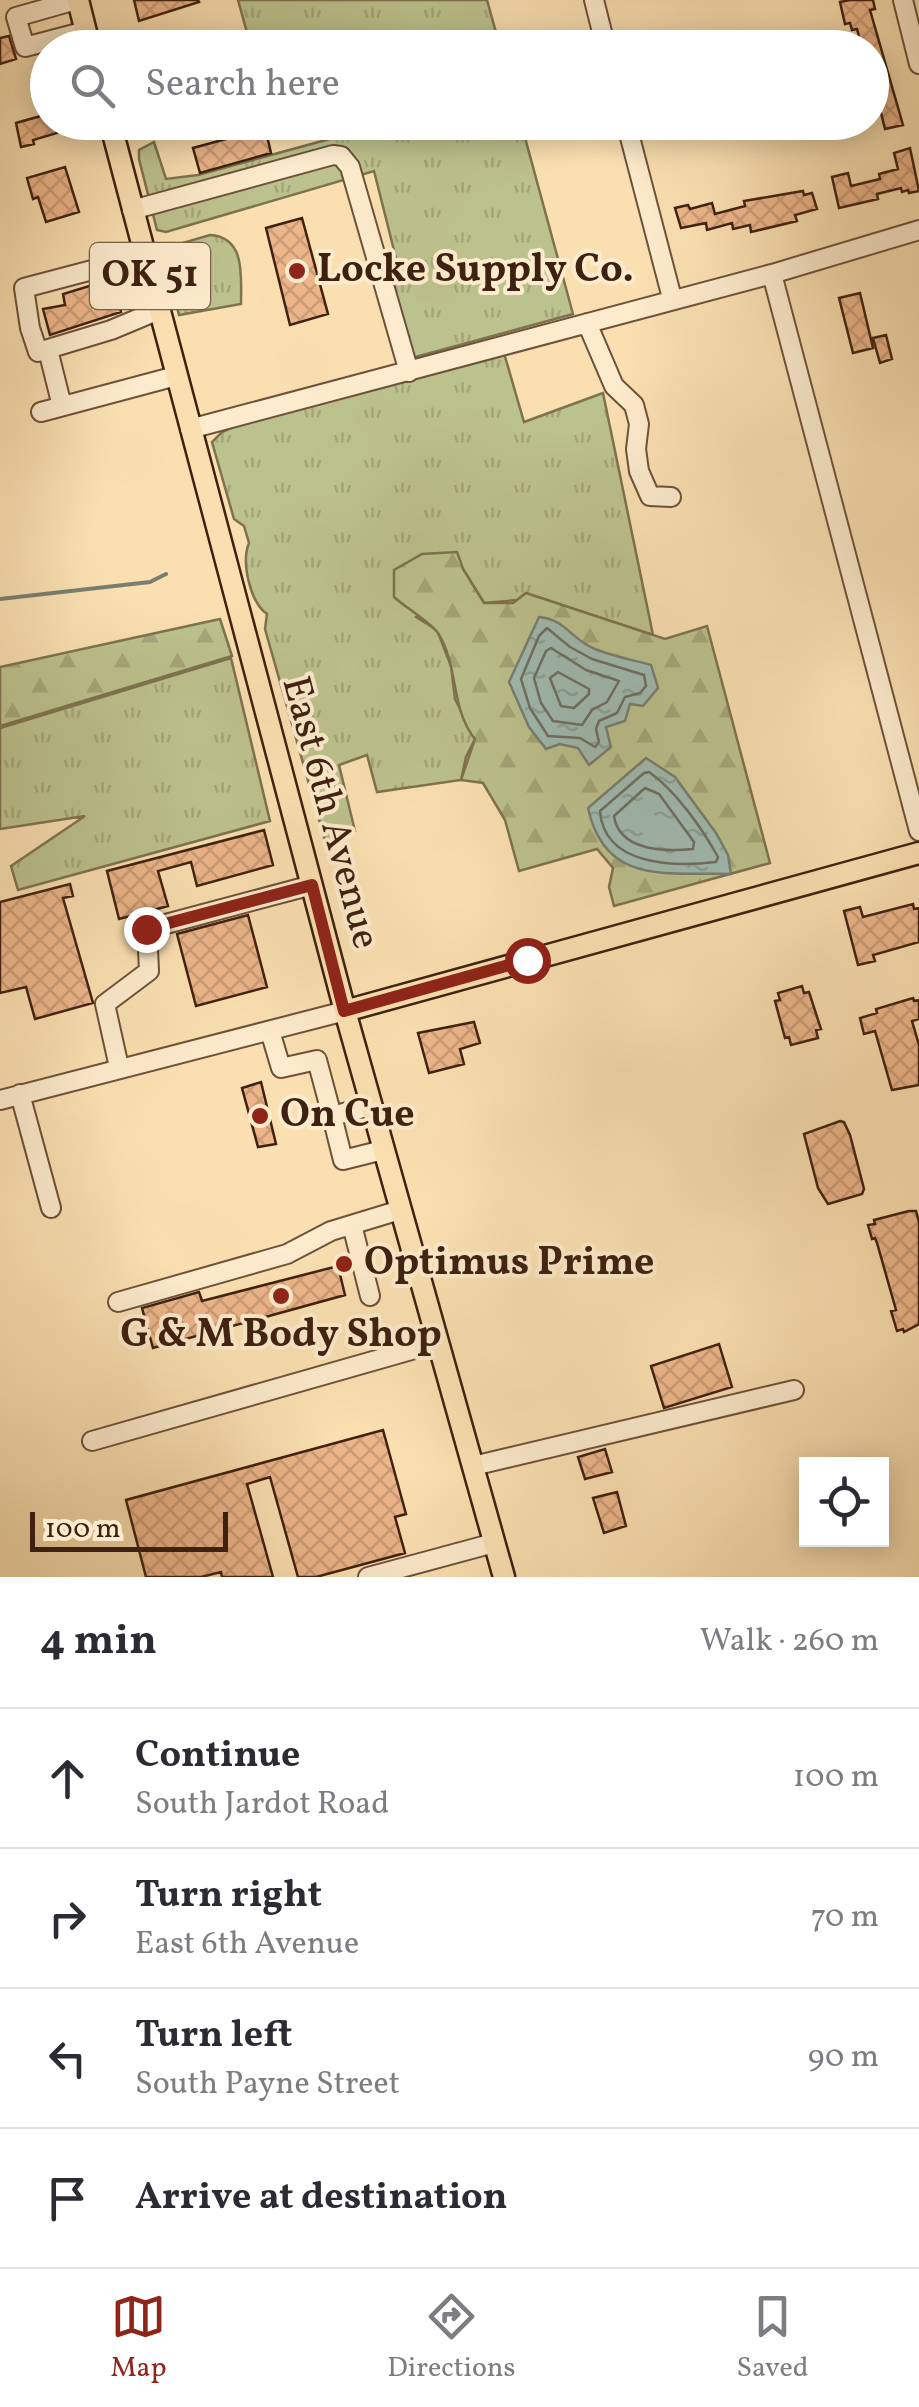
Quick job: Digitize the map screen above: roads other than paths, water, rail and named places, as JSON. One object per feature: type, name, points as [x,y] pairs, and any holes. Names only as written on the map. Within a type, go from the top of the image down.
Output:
[{"type":"main road","points":[[77,0],[85,30]]},
{"type":"main road","name":"East 6th Avenue","points":[[114,140],[344,1011],[504,1577]]},
{"type":"main road","points":[[344,1011],[919,853]]},
{"type":"street","points":[[30,46],[24,47],[16,17],[77,0]]},
{"type":"street","points":[[594,0],[602,30]]},
{"type":"street","points":[[902,0],[919,64]]},
{"type":"street","points":[[631,140],[672,298]]},
{"type":"street","points":[[132,210],[341,156],[350,167],[409,372]]},
{"type":"street","points":[[190,429],[772,274],[919,230]]},
{"type":"street","points":[[144,256],[24,288],[30,328],[38,352],[160,310]]},
{"type":"street","points":[[772,274],[919,832]]},
{"type":"street","points":[[587,323],[614,386],[634,406],[639,424],[636,450],[643,483],[650,496],[671,496]]},
{"type":"street","points":[[48,350],[62,406]]},
{"type":"street","points":[[41,412],[176,376]]},
{"type":"street","points":[[119,1067],[105,1004],[149,970],[146,929],[312,885]]},
{"type":"street","points":[[0,1100],[344,1011]]},
{"type":"street","points":[[270,1031],[281,1068],[317,1060],[343,1160],[383,1150]]},
{"type":"street","points":[[20,1094],[50,1208]]},
{"type":"street","points":[[332,1116],[371,1106]]},
{"type":"street","points":[[118,1302],[287,1254],[331,1230],[400,1210]]},
{"type":"street","points":[[352,1225],[370,1296]]},
{"type":"street","points":[[92,1441],[436,1342]]},
{"type":"street","points":[[473,1466],[794,1390]]},
{"type":"street","points":[[368,1577],[494,1543]]},
{"type":"water","points":[[539,617],[556,622],[595,649],[651,665],[658,688],[643,706],[630,704],[625,721],[606,727],[611,747],[589,765],[578,748],[560,744],[546,749],[529,727],[509,682]]},
{"type":"water","points":[[646,758],[675,777],[716,833],[728,855],[731,874],[662,873],[624,863],[609,851],[596,833],[588,808]]},
{"type":"waterway","points":[[0,599],[150,582],[166,574]]},
{"type":"place","name":"Locke Supply Co.","points":[[297,271]]},
{"type":"place","name":"On Cue","points":[[260,1116]]},
{"type":"place","name":"Optimus Prime","points":[[344,1264]]},
{"type":"place","name":"G & M Body Shop","points":[[281,1296]]}]
